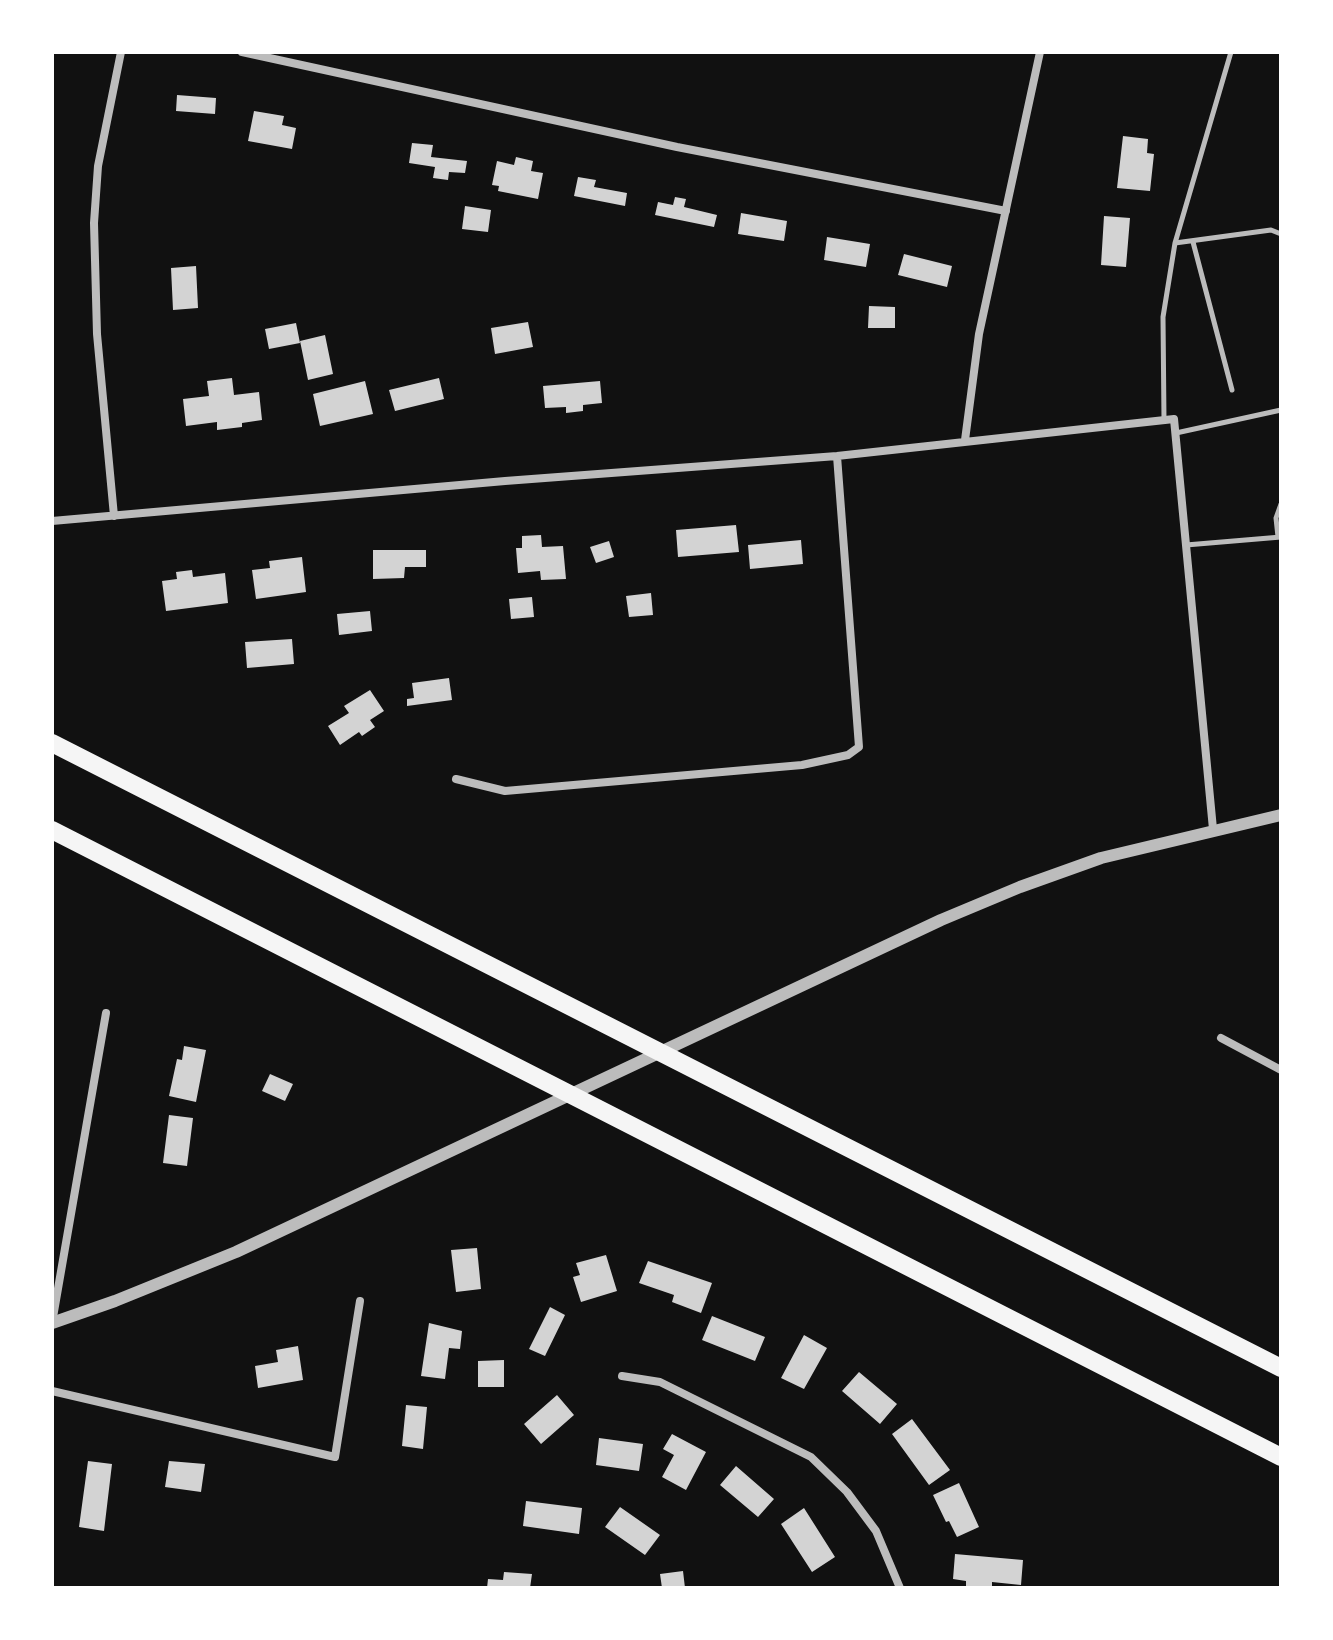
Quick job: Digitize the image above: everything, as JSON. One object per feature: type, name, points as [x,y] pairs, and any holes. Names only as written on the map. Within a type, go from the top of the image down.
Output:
[{"type":"highway","points":[[52,743],[1281,1368]]},
{"type":"highway","points":[[52,830],[1281,1457]]},
{"type":"street","points":[[114,516],[97,334],[94,223],[98,166],[121,52]]},
{"type":"street","points":[[242,52],[677,147],[1006,211]]},
{"type":"street","points":[[965,440],[979,334],[1040,52]]},
{"type":"street","points":[[52,521],[505,481],[837,456],[1174,419],[1213,829]]},
{"type":"street","points":[[456,779],[505,791],[802,765],[848,755],[859,747],[837,456]]},
{"type":"street","points":[[106,1013],[52,1323],[236,1252],[941,920],[1020,887],[1101,858],[1281,815]]},
{"type":"street","points":[[1221,1038],[1281,1070]]},
{"type":"street","points":[[52,1391],[335,1457],[360,1301]]},
{"type":"street","points":[[622,1376],[660,1382],[811,1457],[847,1492],[876,1531],[900,1588]]},
{"type":"lane","points":[[1164,420],[1163,317],[1175,243],[1231,52]]},
{"type":"lane","points":[[1175,243],[1271,230],[1281,234]]},
{"type":"lane","points":[[1193,242],[1232,390]]},
{"type":"lane","points":[[1176,433],[1281,410]]},
{"type":"lane","points":[[1186,545],[1280,537],[1276,518],[1281,504]]},
{"type":"building","points":[[177,95],[216,98],[215,114],[176,111]]},
{"type":"building","points":[[254,111],[284,116],[282,125],[296,128],[292,149],[248,141]]},
{"type":"building","points":[[1123,136],[1148,139],[1147,153],[1154,154],[1150,191],[1117,188]]},
{"type":"building","points":[[412,143],[433,145],[431,157],[467,161],[465,173],[449,172],[448,180],[433,178],[435,167],[409,163]]},
{"type":"building","points":[[516,157],[533,161],[531,171],[543,173],[538,199],[498,191],[499,186],[492,185],[497,161],[514,165]]},
{"type":"building","points":[[578,177],[596,180],[594,187],[627,193],[625,206],[574,196]]},
{"type":"building","points":[[675,197],[686,199],[684,207],[717,215],[714,227],[655,215],[658,202],[673,205]]},
{"type":"building","points":[[465,206],[491,210],[488,232],[462,229]]},
{"type":"building","points":[[741,213],[787,221],[784,241],[738,234]]},
{"type":"building","points":[[1104,216],[1130,218],[1126,267],[1101,265]]},
{"type":"building","points":[[827,237],[870,244],[866,267],[824,260]]},
{"type":"building","points":[[904,254],[952,266],[947,287],[898,275]]},
{"type":"building","points":[[196,266],[198,308],[173,310],[171,268]]},
{"type":"building","points":[[869,306],[895,307],[895,328],[868,328]]},
{"type":"building","points":[[528,322],[533,347],[495,354],[491,328]]},
{"type":"building","points":[[296,323],[300,343],[269,349],[265,329]]},
{"type":"building","points":[[325,335],[333,374],[308,380],[300,341]]},
{"type":"building","points":[[232,378],[234,395],[259,392],[262,420],[242,423],[242,427],[217,430],[217,422],[186,426],[183,399],[209,396],[207,381]]},
{"type":"building","points":[[439,378],[444,399],[395,411],[389,390]]},
{"type":"building","points":[[365,381],[373,414],[320,426],[313,394]]},
{"type":"building","points":[[600,381],[602,403],[583,405],[583,411],[566,413],[566,407],[545,408],[543,386]]},
{"type":"building","points":[[736,525],[739,552],[678,557],[676,530]]},
{"type":"building","points":[[541,535],[542,547],[563,546],[566,579],[541,580],[540,571],[518,573],[516,548],[522,548],[522,536]]},
{"type":"building","points":[[801,540],[803,564],[750,569],[748,545]]},
{"type":"building","points":[[609,541],[614,557],[596,563],[590,547]]},
{"type":"building","points":[[373,550],[426,550],[426,567],[405,567],[404,578],[373,579]]},
{"type":"building","points":[[302,557],[306,592],[256,599],[252,570],[270,568],[269,561]]},
{"type":"building","points":[[192,570],[193,577],[225,573],[228,603],[166,611],[162,581],[177,579],[176,572]]},
{"type":"building","points":[[651,593],[653,615],[629,617],[626,596]]},
{"type":"building","points":[[532,597],[534,617],[511,619],[509,599]]},
{"type":"building","points":[[370,611],[372,631],[339,635],[337,614]]},
{"type":"building","points":[[292,639],[294,664],[247,668],[245,642]]},
{"type":"building","points":[[449,678],[452,700],[407,706],[407,699],[414,698],[412,683]]},
{"type":"building","points":[[370,690],[384,711],[370,720],[375,727],[362,736],[359,732],[340,745],[328,726],[349,713],[344,706]]},
{"type":"building","points":[[184,1046],[206,1050],[196,1102],[169,1096],[177,1059],[182,1060]]},
{"type":"building","points":[[270,1074],[293,1084],[285,1101],[262,1091]]},
{"type":"building","points":[[169,1115],[193,1118],[187,1166],[163,1163]]},
{"type":"building","points":[[477,1248],[481,1289],[456,1292],[451,1250]]},
{"type":"building","points":[[606,1255],[617,1291],[581,1302],[573,1277],[580,1275],[576,1263]]},
{"type":"building","points":[[648,1261],[712,1283],[701,1313],[672,1302],[674,1295],[639,1283]]},
{"type":"building","points":[[550,1307],[565,1315],[545,1356],[529,1349]]},
{"type":"building","points":[[712,1316],[765,1337],[755,1361],[702,1340]]},
{"type":"building","points":[[429,1323],[462,1331],[460,1349],[449,1348],[445,1379],[421,1376]]},
{"type":"building","points":[[804,1335],[827,1348],[804,1389],[781,1378]]},
{"type":"building","points":[[298,1346],[303,1380],[258,1388],[255,1366],[278,1362],[276,1350]]},
{"type":"building","points":[[504,1360],[504,1387],[478,1387],[478,1361]]},
{"type":"building","points":[[859,1372],[897,1404],[880,1424],[842,1391]]},
{"type":"building","points":[[557,1395],[574,1415],[541,1444],[524,1424]]},
{"type":"building","points":[[406,1405],[427,1407],[423,1449],[402,1446]]},
{"type":"building","points":[[912,1419],[950,1470],[929,1485],[892,1434]]},
{"type":"building","points":[[672,1434],[706,1452],[686,1490],[662,1477],[674,1455],[663,1449]]},
{"type":"building","points":[[599,1438],[643,1444],[639,1471],[596,1465]]},
{"type":"building","points":[[88,1461],[112,1464],[104,1531],[79,1527]]},
{"type":"building","points":[[169,1461],[205,1464],[201,1492],[165,1487]]},
{"type":"building","points":[[736,1466],[774,1499],[758,1517],[720,1485]]},
{"type":"building","points":[[959,1483],[979,1527],[957,1537],[933,1495]]},
{"type":"building","points":[[526,1501],[582,1508],[579,1534],[523,1526]]},
{"type":"building","points":[[620,1507],[660,1535],[645,1555],[605,1527]]},
{"type":"building","points":[[804,1508],[835,1557],[812,1572],[781,1524]]},
{"type":"building","points":[[955,1554],[1023,1560],[1021,1585],[992,1582],[992,1588],[966,1586],[966,1581],[953,1579]]},
{"type":"building","points":[[683,1571],[685,1588],[662,1588],[660,1574]]},
{"type":"building","points":[[504,1572],[532,1574],[530,1588],[487,1588],[488,1579],[503,1580]]}]
